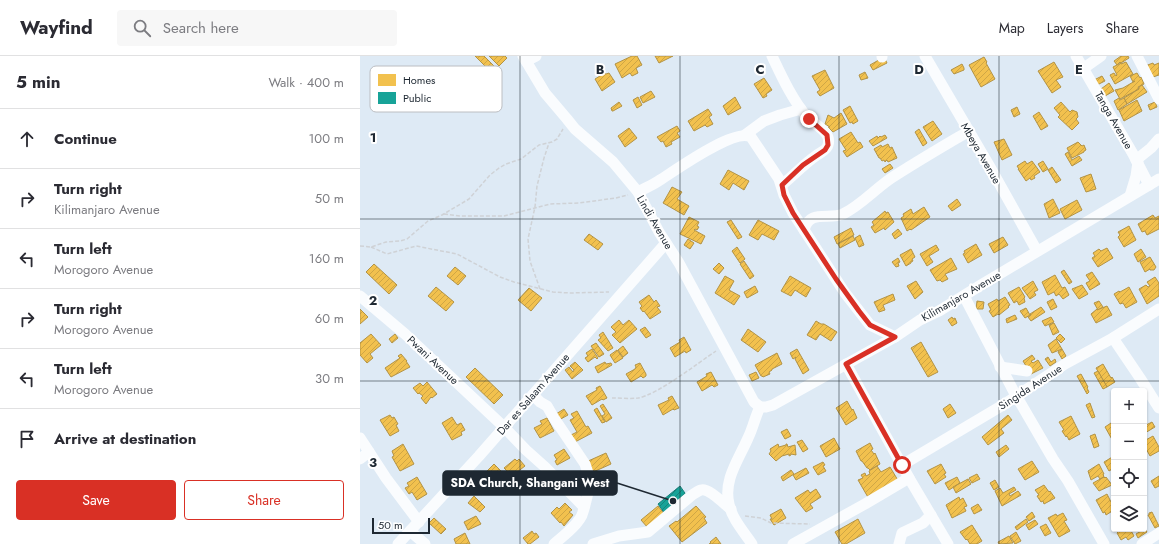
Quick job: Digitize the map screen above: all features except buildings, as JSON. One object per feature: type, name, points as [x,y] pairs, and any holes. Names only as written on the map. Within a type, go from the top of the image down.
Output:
[{"type":"street","points":[[524,59],[536,56]]},
{"type":"street","points":[[772,56],[785,84],[801,109],[809,119],[827,135],[828,145],[825,150],[803,165],[782,185]]},
{"type":"street","name":"Mbeya Avenue","points":[[924,56],[969,131],[1037,251]]},
{"type":"street","name":"Tanga Avenue","points":[[1076,56],[1137,161],[1149,185]]},
{"type":"street","points":[[1084,68],[1101,56]]},
{"type":"street","points":[[1137,56],[1159,99]]},
{"type":"street","name":"Lindi Avenue","points":[[524,59],[545,93],[576,129],[613,162],[637,191],[666,242],[680,263],[754,402],[760,407]]},
{"type":"street","points":[[637,191],[658,182],[707,150],[745,135],[764,121],[801,109]]},
{"type":"street","points":[[804,230],[808,221],[813,218],[835,216],[852,209],[889,180],[969,131]]},
{"type":"street","points":[[745,135],[754,140],[775,172],[782,185],[785,199],[804,230],[836,279],[870,325],[895,337]]},
{"type":"street","points":[[1130,196],[1136,176],[1137,161],[1159,139]]},
{"type":"street","name":"Kilimanjaro Avenue","points":[[760,407],[773,405],[895,337],[920,320],[964,296],[1159,179]]},
{"type":"street","name":"Dar es Salaam Avenue","points":[[398,544],[533,395],[666,242]]},
{"type":"street","name":"Pwani Avenue","points":[[360,296],[405,334],[504,427]]},
{"type":"street","points":[[964,296],[1016,396],[1080,501],[1104,544]]},
{"type":"street","name":"Singida Avenue","points":[[902,465],[1016,396],[1065,364],[1113,338],[1159,309]]},
{"type":"street","points":[[1113,338],[1159,408]]},
{"type":"street","points":[[846,364],[909,478],[948,544]]},
{"type":"street","points":[[1000,367],[1027,371]]},
{"type":"street","points":[[533,395],[547,406],[585,464],[589,476],[588,493],[582,518],[560,542]]},
{"type":"street","points":[[732,512],[728,492],[732,473],[749,438],[760,407]]},
{"type":"street","points":[[504,427],[526,450],[551,472],[584,509]]},
{"type":"street","points":[[360,438],[364,455],[419,522]]},
{"type":"street","points":[[793,544],[909,478]]},
{"type":"street","points":[[593,544],[619,536],[648,532],[700,490],[710,493],[732,512],[752,544]]},
{"type":"street","points":[[896,542],[902,533],[923,523],[931,515]]},
{"type":"street","points":[[410,531],[425,544]]},
{"type":"street","points":[[1142,544],[1159,533]]},
{"type":"path","points":[[371,247],[386,242],[407,239],[423,224],[444,214],[469,199],[490,175],[499,168],[521,159],[539,145],[549,143],[557,139],[569,121]]},
{"type":"path","points":[[540,289],[530,261],[528,250],[537,186],[549,143]]},
{"type":"path","points":[[444,214],[478,217],[504,216],[550,204],[579,203],[616,198],[637,191]]},
{"type":"path","points":[[360,246],[371,247],[387,254],[416,246],[457,254],[500,277],[553,292],[623,293]]},
{"type":"path","points":[[612,398],[637,398],[644,396],[668,383],[724,346]]},
{"type":"path","points":[[732,512],[761,518],[771,523],[812,523]]},
{"type":"place","name":"SDA Church, Shangani West","points":[[673,501]]},
{"type":"route","points":[[809,119],[827,135],[827,148],[803,165],[786,181],[782,185],[782,192],[793,213],[845,293],[859,311],[870,325],[895,337],[846,364],[902,465]]}]
